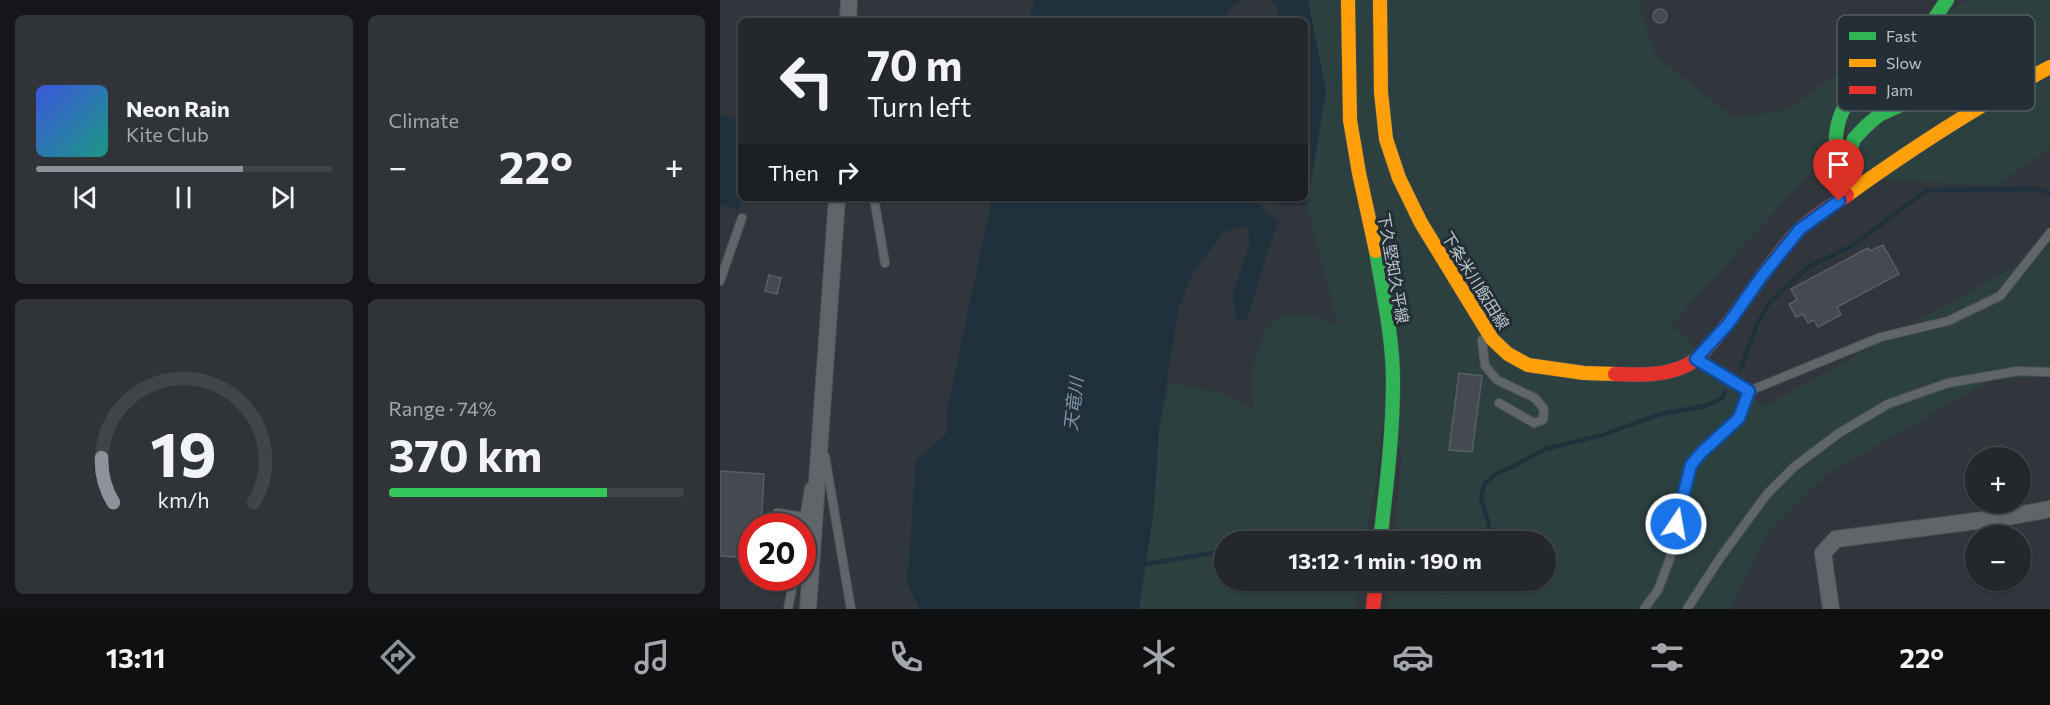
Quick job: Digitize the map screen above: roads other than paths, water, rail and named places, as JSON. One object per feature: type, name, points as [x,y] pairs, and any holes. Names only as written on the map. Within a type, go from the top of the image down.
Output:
[{"type":"main road","name":"下久堅知久平線","points":[[1348,0],[1350,120],[1359,173],[1373,232],[1386,311],[1393,380],[1391,447],[1381,531]]},
{"type":"main road","name":"下条米川飯田線","points":[[1380,0],[1381,92],[1386,139],[1408,200],[1492,339],[1508,354],[1528,365],[1584,373],[1648,375],[1674,370],[1696,359],[1728,324],[1762,276],[1800,229],[1896,160],[1975,111]]},
{"type":"main road","points":[[1936,15],[1947,0]]},
{"type":"main road","name":"下条米川飯田線","points":[[2036,73],[2050,67]]},
{"type":"main road","points":[[1842,111],[1834,139],[1836,149],[1844,153],[1851,148],[1854,139],[1865,127],[1888,111]]},
{"type":"main road","points":[[1372,609],[1374,591]]},
{"type":"street","points":[[848,18],[849,0]]},
{"type":"street","points":[[808,609],[837,201]]},
{"type":"street","points":[[1831,609],[1823,553],[1836,538],[2007,517],[2050,509]]},
{"type":"lane","points":[[875,201],[885,262]]},
{"type":"lane","points":[[720,281],[742,218]]},
{"type":"lane","points":[[1644,609],[1658,590],[1670,558],[1679,507],[1691,465],[1739,418],[1749,391],[1881,337],[1948,321],[2000,296],[2050,233]]},
{"type":"lane","points":[[1480,321],[1485,366],[1497,380],[1535,398],[1544,409],[1543,420],[1534,423],[1498,403]]},
{"type":"lane","points":[[1696,359],[1749,391]]},
{"type":"lane","points":[[1687,609],[1720,558],[1767,494],[1794,468],[1839,433],[1888,404],[1948,383],[2018,371],[2050,372]]},
{"type":"lane","points":[[821,434],[851,609]]},
{"type":"lane","points":[[806,513],[811,470],[819,462]]},
{"type":"lane","points":[[788,609],[791,591]]},
{"type":"water","points":[[1034,0],[1243,0],[1233,5],[1225,18],[1030,18]]},
{"type":"water","points":[[1269,0],[1308,0],[1326,92],[1308,199],[1308,18],[1276,18],[1278,7]]},
{"type":"water","points":[[720,114],[738,121],[738,201],[742,201],[738,211],[720,204]]},
{"type":"water","name":"天竜川","points":[[991,201],[1257,201],[1279,223],[1271,240],[1247,320],[1236,319],[1233,295],[1250,242],[1247,226],[1223,232],[1192,275],[1179,307],[1159,430],[1154,509],[1139,609],[920,609],[907,583],[916,460],[947,433],[948,406]]},
{"type":"water","points":[[1278,201],[1308,201],[1307,205],[1279,205]]},
{"type":"waterway","points":[[1741,368],[1757,325],[1769,303],[1808,267],[1852,246],[1927,190],[2038,189],[2050,194]]},
{"type":"waterway","points":[[1488,531],[1489,525],[1481,498],[1484,485],[1495,474],[1545,449],[1602,435],[1661,414],[1705,406],[1721,399],[1725,392]]},
{"type":"waterway","points":[[1141,565],[1214,553]]}]
